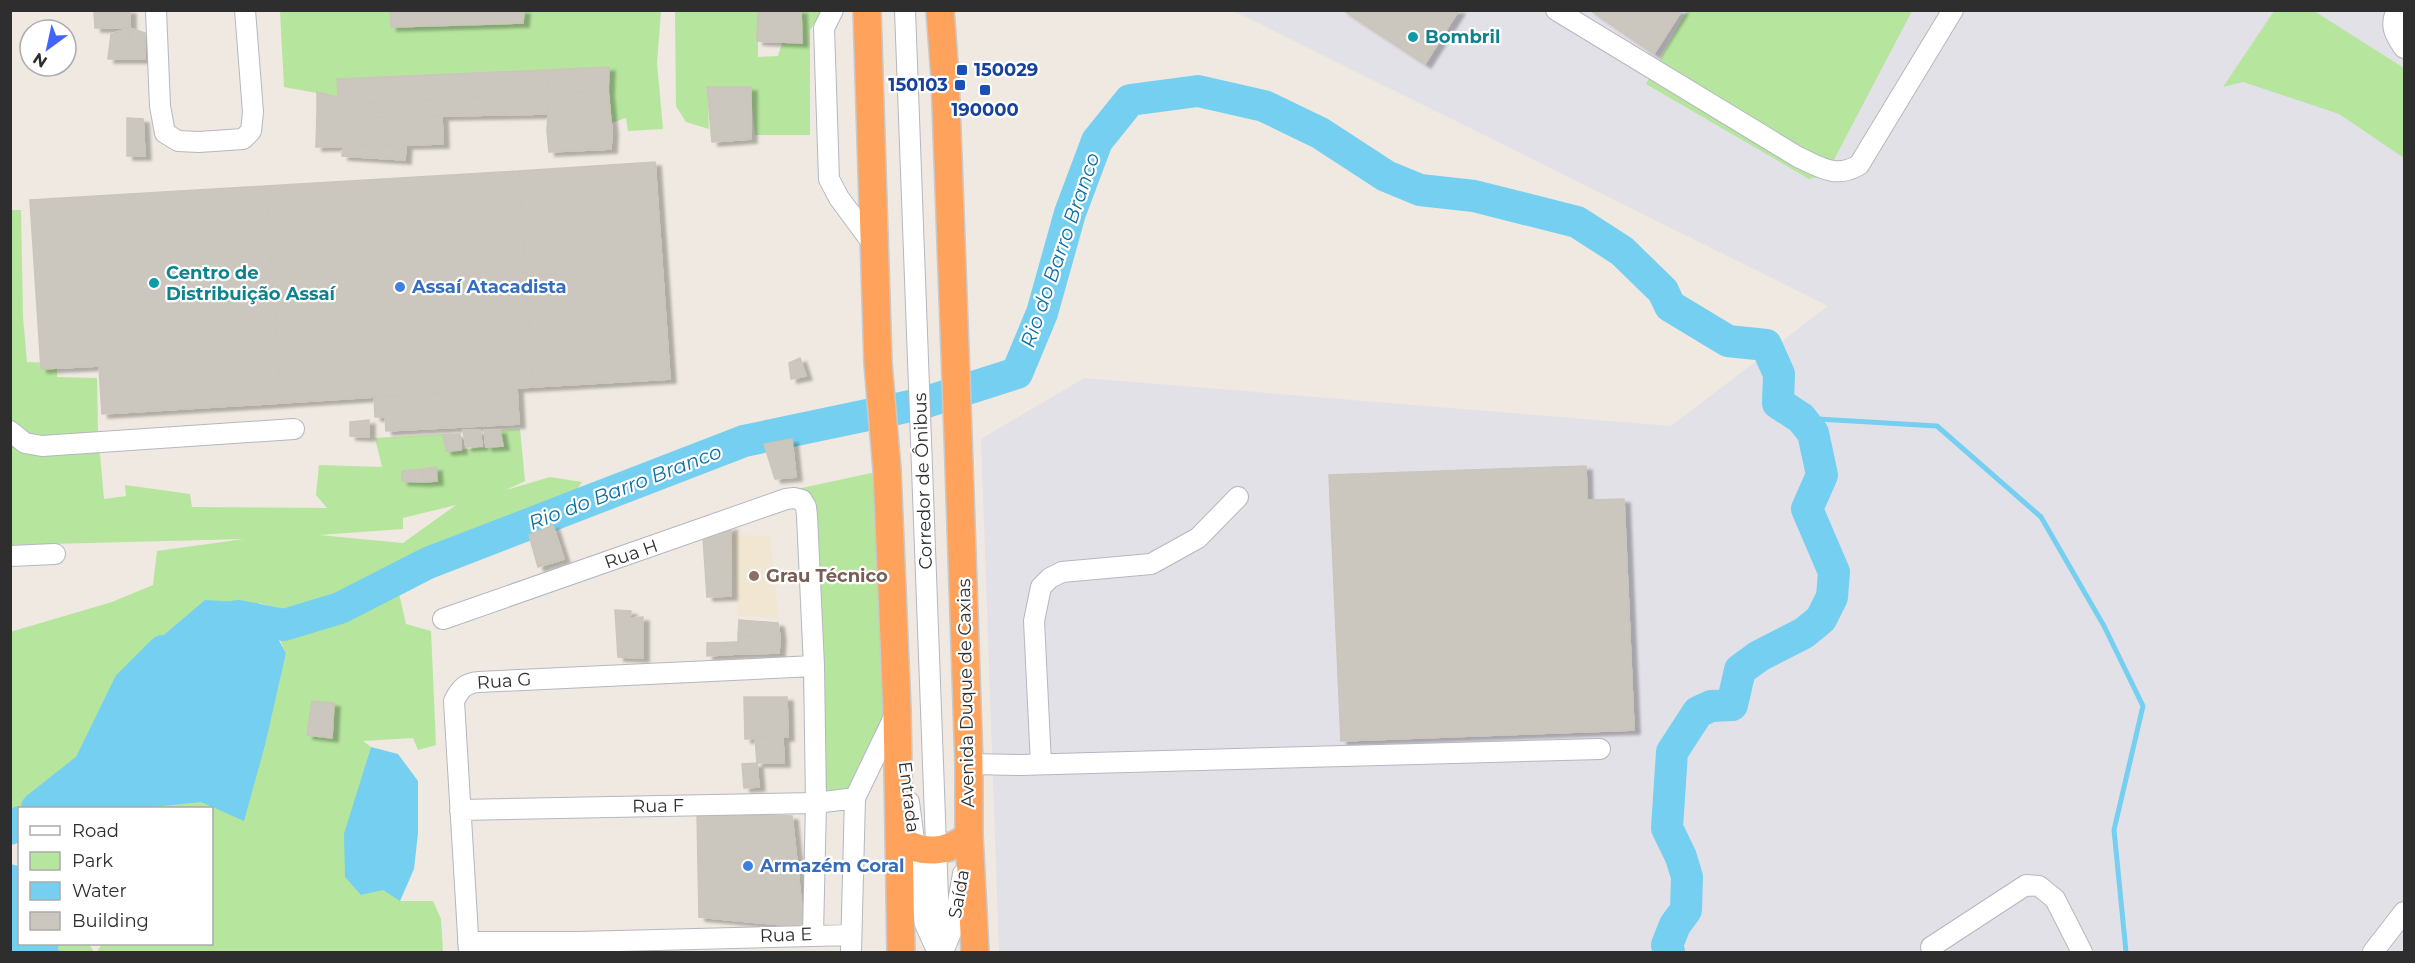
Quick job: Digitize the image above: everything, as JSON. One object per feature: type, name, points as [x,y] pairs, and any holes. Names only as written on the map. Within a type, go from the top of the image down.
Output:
[{"type":"highway","points":[[867,10],[878,363],[887,470],[897,710],[917,845],[901,952]]},
{"type":"highway","points":[[940,10],[945,76]]},
{"type":"highway","points":[[945,76],[960,10]]},
{"type":"highway","name":"Avenida Duque de Caxias","points":[[945,76],[969,764],[969,835],[975,952]]},
{"type":"highway","points":[[917,845],[952,848],[969,835]]},
{"type":"street","points":[[156,10],[160,106],[165,133],[178,141],[199,142],[243,139],[251,131],[253,112],[245,10]]},
{"type":"street","points":[[833,10],[824,28],[829,179],[839,198],[873,244]]},
{"type":"street","name":"Corredor de Ônibus","points":[[904,10],[917,845]]},
{"type":"street","points":[[1556,10],[1798,157],[1834,172],[1847,172],[1859,165],[1953,10]]},
{"type":"street","points":[[2397,10],[2392,19],[2394,33],[2404,48]]},
{"type":"street","points":[[10,431],[25,443],[42,446],[294,429]]},
{"type":"street","points":[[1041,764],[1034,621],[1041,587],[1050,578],[1062,572],[1151,564],[1198,538],[1238,497]]},
{"type":"street","name":"Rua H","points":[[443,619],[794,498],[802,500],[806,507],[814,666]]},
{"type":"street","points":[[10,556],[55,554]]},
{"type":"street","points":[[813,934],[816,803],[814,666]]},
{"type":"street","name":"Rua G","points":[[469,947],[453,701],[459,690],[469,683],[814,666]]},
{"type":"street","points":[[851,947],[855,798],[897,710]]},
{"type":"street","points":[[969,764],[1600,749]]},
{"type":"street","name":"Rua F","points":[[460,810],[816,803],[855,798]]},
{"type":"street","name":"Saída","points":[[940,952],[954,925],[969,835]]},
{"type":"street","name":"Entrada","points":[[917,845],[926,924],[940,952]]},
{"type":"street","points":[[1931,947],[2026,885],[2039,886],[2055,899],[2082,952]]},
{"type":"street","points":[[2373,952],[2404,912]]},
{"type":"street","name":"Rua E","points":[[469,947],[813,934],[851,947]]},
{"type":"shaded area","points":[[1234,11],[2404,11],[2404,952],[999,952],[981,439],[1084,378],[1671,426],[1828,306]]},
{"type":"shaded area","name":"Grau Técnico","points":[[731,535],[770,536],[778,618],[738,616]]},
{"type":"green space","points":[[280,11],[390,11],[391,27],[523,23],[524,11],[661,11],[657,63],[663,129],[628,131],[626,118],[611,123],[609,67],[337,79],[338,97],[284,87]]},
{"type":"green space","points":[[675,11],[758,11],[758,57],[778,56],[782,43],[802,43],[801,11],[823,11],[810,30],[810,135],[755,135],[750,87],[707,87],[709,129],[686,122],[676,106]]},
{"type":"green space","points":[[1687,11],[1912,11],[1826,175],[1809,179],[1646,84]]},
{"type":"green space","points":[[2274,11],[2314,11],[2404,68],[2404,158],[2339,114],[2243,82],[2223,87]]},
{"type":"green space","points":[[11,210],[21,210],[23,317],[27,362],[57,363],[57,377],[97,378],[98,432],[104,499],[126,496],[125,485],[190,494],[192,507],[327,508],[316,495],[319,465],[382,467],[375,438],[443,434],[446,451],[502,446],[500,430],[520,429],[525,481],[506,490],[550,477],[582,482],[570,500],[292,611],[258,603],[164,635],[75,773],[36,807],[18,807],[18,820],[10,817],[10,632],[112,602],[153,585],[157,551],[244,539],[11,545]],"holes":[[[456,505],[403,543],[319,535],[403,529],[403,518]]]},
{"type":"green space","points":[[876,472],[884,713],[853,798],[807,801],[797,489]]},
{"type":"green space","points":[[398,589],[406,624],[431,631],[436,745],[418,750],[413,738],[363,741],[371,747],[364,772],[362,895],[383,889],[401,901],[433,901],[441,919],[443,952],[97,952],[101,945],[213,945],[213,807],[154,807],[202,801],[286,653],[272,623],[285,625]]},
{"type":"green space","points":[[58,945],[90,945],[94,952],[59,952]]},
{"type":"water","points":[[205,600],[258,603],[286,653],[265,745],[244,821],[201,802],[154,807],[59,807],[86,749],[164,635]]},
{"type":"water","points":[[371,747],[398,754],[418,781],[418,833],[414,869],[400,901],[383,890],[361,895],[345,877],[344,834]]},
{"type":"water","points":[[10,864],[18,866],[18,945],[58,945],[59,952],[11,952]]},
{"type":"building","points":[[94,10],[130,10],[130,28],[95,28]]},
{"type":"building","points":[[390,10],[524,10],[523,23],[391,27]]},
{"type":"building","points":[[758,10],[801,10],[802,43],[757,41]]},
{"type":"building","name":"Bombril","points":[[1343,10],[1459,10],[1425,64]]},
{"type":"building","points":[[1590,10],[1682,10],[1654,54]]},
{"type":"building","points":[[130,28],[145,33],[145,59],[125,59]]},
{"type":"building","points":[[130,28],[125,59],[108,59],[111,34]]},
{"type":"building","points":[[609,67],[608,91],[549,93],[547,70]]},
{"type":"building","points":[[547,70],[549,93],[354,104],[354,94],[338,97],[337,79]]},
{"type":"building","points":[[707,87],[751,87],[751,139],[712,142]]},
{"type":"building","points":[[608,91],[612,131],[547,131],[549,93]]},
{"type":"building","points":[[317,92],[338,97],[337,118],[317,113]]},
{"type":"building","points":[[549,93],[548,114],[337,118],[338,97],[354,94],[354,104]]},
{"type":"building","points":[[317,113],[337,118],[442,116],[443,144],[316,147]]},
{"type":"building","points":[[127,118],[143,119],[145,156],[127,156]]},
{"type":"building","points":[[547,131],[612,131],[611,149],[549,152]]},
{"type":"building","points":[[406,145],[405,160],[342,156],[343,147]]},
{"type":"building","points":[[655,162],[670,379],[533,387],[519,171]]},
{"type":"building","name":"Assaí Atacadista","points":[[519,171],[533,387],[281,403],[266,186]]},
{"type":"building","name":"Centro de Distribuição Assaí","points":[[266,186],[281,403],[102,414],[99,366],[41,369],[30,200]]},
{"type":"building","points":[[800,358],[806,376],[791,379],[789,363]]},
{"type":"building","points":[[517,388],[519,424],[386,431],[385,417],[375,417],[374,397]]},
{"type":"building","points":[[369,420],[369,437],[350,436],[350,422]]},
{"type":"building","points":[[463,430],[480,430],[482,446],[466,447]]},
{"type":"building","points":[[484,430],[500,430],[503,446],[486,447]]},
{"type":"building","points":[[443,434],[460,434],[461,450],[446,451]]},
{"type":"building","points":[[792,439],[796,477],[775,479],[764,444]]},
{"type":"building","points":[[1586,466],[1587,500],[1624,499],[1634,730],[1341,741],[1329,475]]},
{"type":"building","points":[[436,467],[437,481],[423,482],[423,469]]},
{"type":"building","points":[[423,469],[423,482],[402,481],[402,471]]},
{"type":"building","points":[[553,525],[564,559],[538,567],[529,535]]},
{"type":"building","points":[[731,526],[731,596],[707,597],[703,537]]},
{"type":"building","points":[[615,610],[631,611],[630,618],[643,617],[643,658],[618,657]]},
{"type":"building","points":[[739,620],[778,623],[780,637],[738,636]]},
{"type":"building","points":[[738,636],[780,637],[779,653],[738,654]]},
{"type":"building","points":[[738,642],[738,654],[707,656],[707,643]]},
{"type":"building","points":[[744,697],[787,697],[788,737],[745,739]]},
{"type":"building","points":[[312,701],[334,703],[332,738],[307,735]]},
{"type":"building","points":[[755,737],[783,738],[784,763],[757,763]]},
{"type":"building","points":[[757,763],[759,787],[744,788],[742,764]]},
{"type":"building","name":"Armazém Coral","points":[[697,813],[792,816],[804,927],[699,917]]},
{"type":"waterway","name":"Rio do Barro Branco","points":[[226,618],[238,616],[284,625],[340,608],[428,563],[744,441],[920,404],[1017,373],[1042,313],[1070,213],[1097,141],[1130,100],[1198,91],[1264,106],[1320,133],[1386,176],[1420,190],[1474,196],[1577,222],[1622,251],[1663,291],[1670,306],[1728,341],[1766,345],[1779,374],[1778,403],[1801,418],[1813,433],[1822,475],[1807,509],[1834,572],[1832,597],[1821,619],[1804,633],[1759,656],[1740,670],[1732,705],[1711,706],[1698,712],[1672,752],[1667,828],[1681,857],[1687,877],[1686,910],[1675,925],[1667,945],[1669,952]]},
{"type":"waterway","points":[[1801,418],[1937,426],[2041,517],[2104,626],[2143,706],[2114,830],[2126,952]]},
{"type":"waterway","name":"Rio do Barro Branco","points":[[38,807],[89,767],[129,685],[163,651]]},
{"type":"waterway","name":"Rio do Barro Branco","points":[[10,829],[18,823]]},
{"type":"place","name":"Bombril","points":[[1413,37]]},
{"type":"place","name":"150029","points":[[962,70]]},
{"type":"place","name":"150103","points":[[960,85]]},
{"type":"place","name":"190000","points":[[985,90]]},
{"type":"place","name":"Centro de Distribuição Assaí","points":[[154,283]]},
{"type":"place","name":"Assaí Atacadista","points":[[400,287]]},
{"type":"place","name":"Grau Técnico","points":[[754,576]]},
{"type":"place","name":"Armazém Coral","points":[[748,866]]}]
